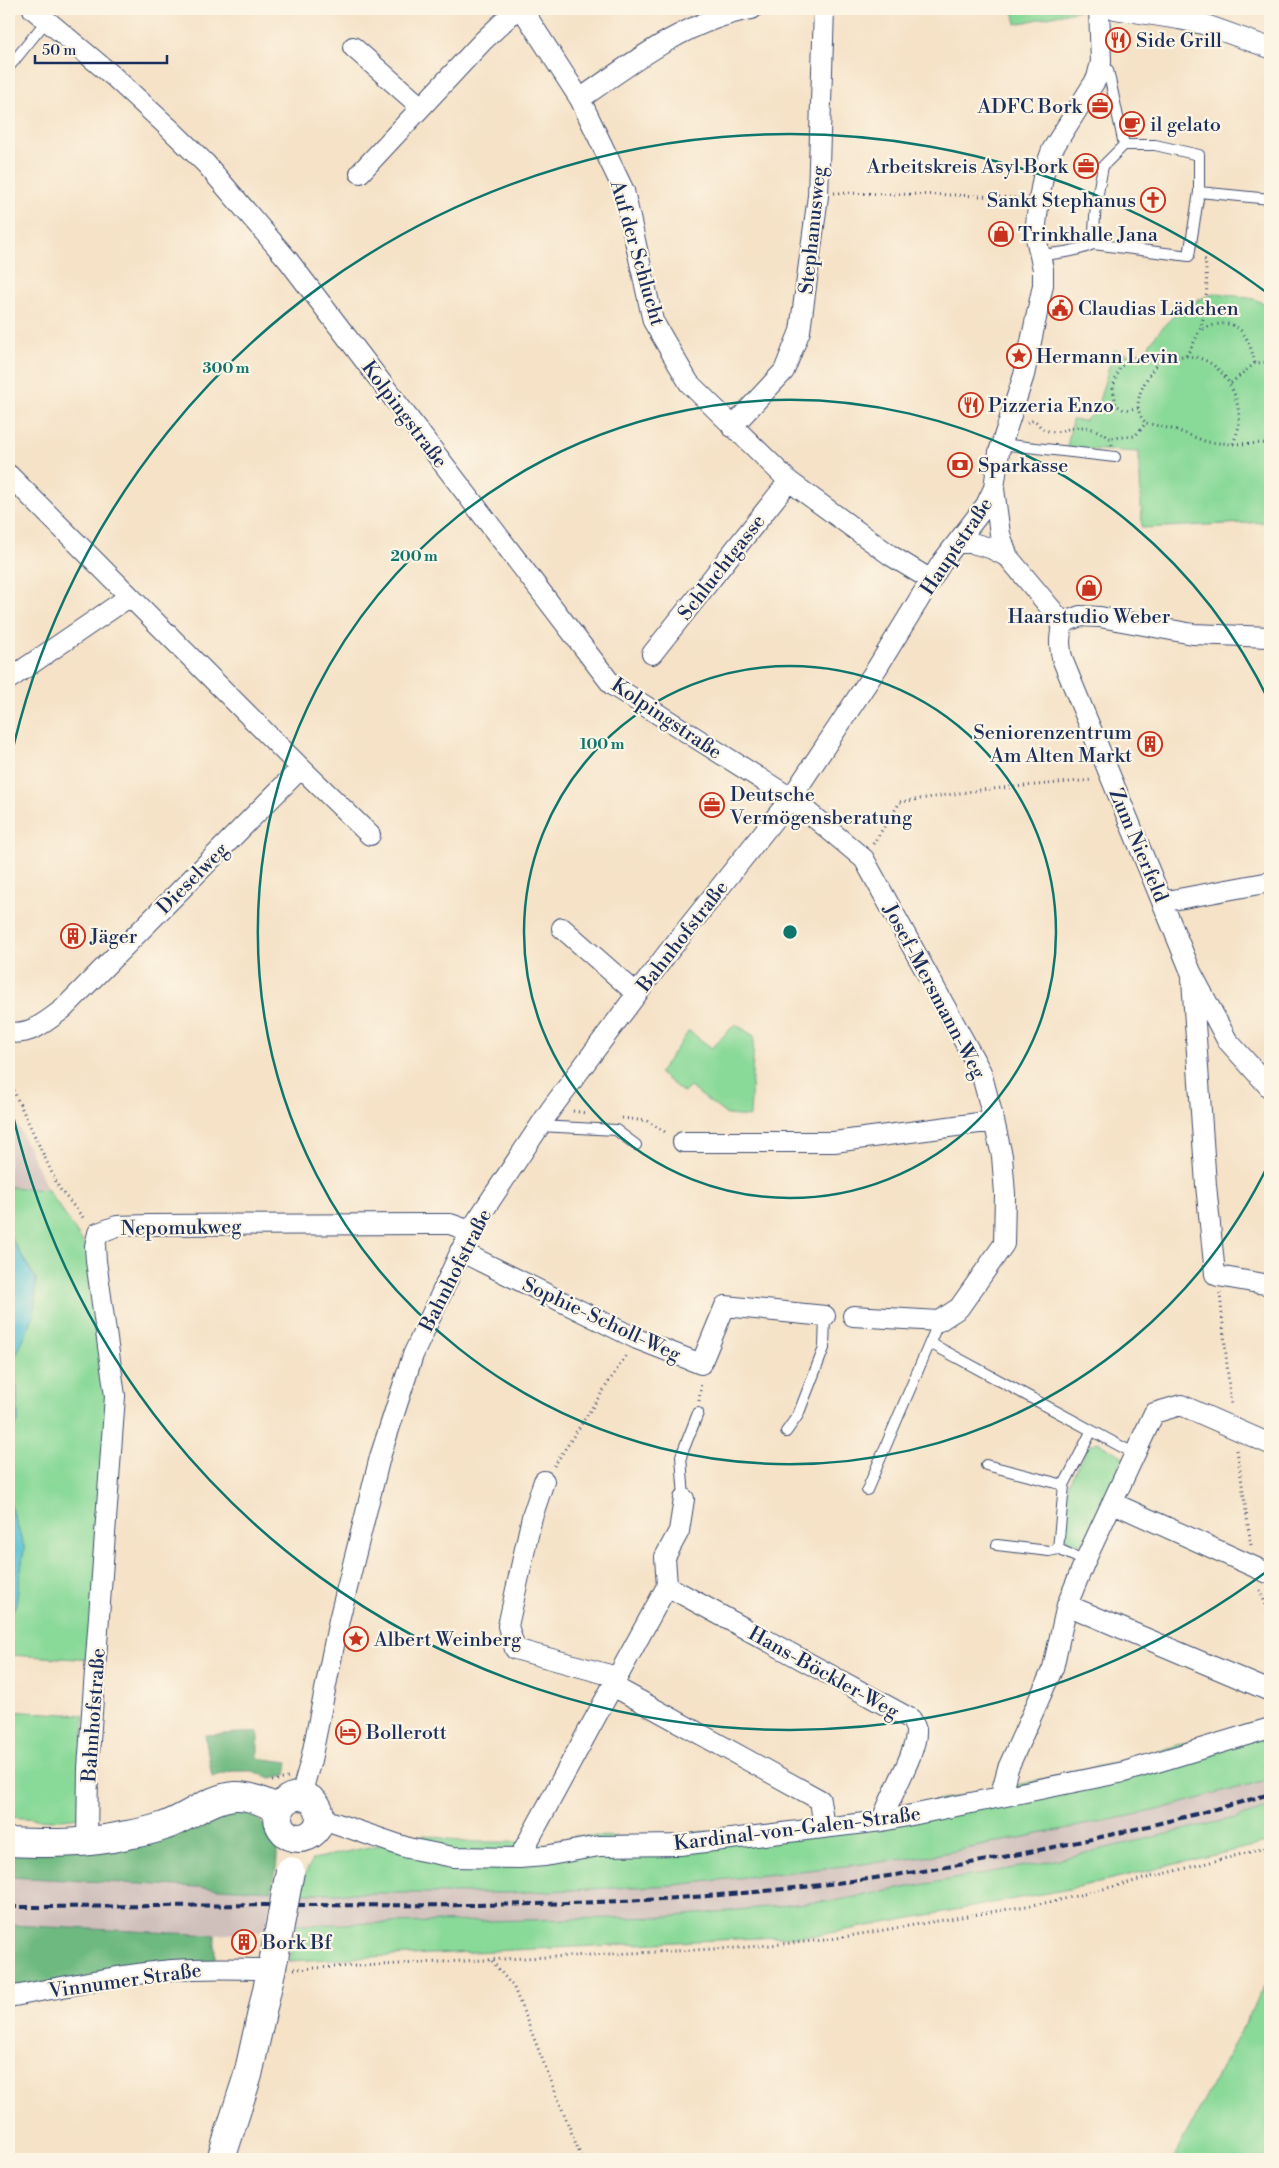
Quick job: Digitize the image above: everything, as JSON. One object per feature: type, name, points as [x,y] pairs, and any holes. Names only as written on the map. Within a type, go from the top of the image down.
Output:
[{"type":"street","points":[[360,173],[483,41],[517,9]]},
{"type":"street","name":"Auf der Schlucht","points":[[522,9],[580,99],[624,191],[653,321],[689,383],[789,481],[890,556],[931,580]]},
{"type":"street","name":"Stephanusweg","points":[[732,427],[784,371],[800,330],[818,192],[824,9]]},
{"type":"street","name":"Hauptstraße","points":[[791,798],[877,668],[931,580],[986,505],[994,488],[1024,375],[1043,285],[1043,269],[1035,233],[1044,172],[1052,150],[1097,78],[1101,62],[1099,9]]},
{"type":"street","points":[[1115,9],[1179,18],[1203,24],[1270,48]]},
{"type":"street","points":[[580,99],[628,66],[688,29],[739,10]]},
{"type":"street","name":"Kolpingstraße","points":[[45,13],[206,164],[288,260],[612,685],[791,798]]},
{"type":"street","points":[[353,48],[421,107]]},
{"type":"street","points":[[9,475],[129,597],[370,835]]},
{"type":"street","name":"Schluchtgasse","points":[[652,654],[789,481]]},
{"type":"street","points":[[994,488],[1000,534],[1008,557],[1063,623],[1080,616],[1100,617],[1193,634],[1270,637]]},
{"type":"street","points":[[957,543],[972,543],[990,548],[1008,557]]},
{"type":"street","points":[[9,679],[129,597]]},
{"type":"street","name":"Zum Nierfeld","points":[[1063,623],[1059,636],[1059,648],[1063,661],[1191,972],[1228,1040],[1270,1088]]},
{"type":"street","name":"Dieselweg","points":[[9,1032],[17,1033],[42,1025],[63,1009],[301,768]]},
{"type":"street","name":"Josef-Mersmann-Weg","points":[[791,798],[864,859],[981,1072],[1002,1156],[1005,1194],[1004,1244],[959,1308],[938,1321]]},
{"type":"street","name":"Bahnhofstraße","points":[[290,1802],[311,1760],[339,1620],[380,1457],[413,1355],[460,1251],[470,1231],[538,1126],[637,994],[791,798]]},
{"type":"street","points":[[1162,902],[1270,882]]},
{"type":"street","points":[[562,928],[637,994]]},
{"type":"street","name":"Zum Nierfeld","points":[[1191,972],[1206,1185],[1215,1274],[1270,1286]]},
{"type":"street","points":[[683,1142],[834,1142],[994,1121]]},
{"type":"street","name":"Nepomukweg","points":[[102,1587],[115,1396],[96,1261],[95,1246],[98,1233],[117,1226],[149,1225],[450,1224],[470,1231]]},
{"type":"street","name":"Sophie-Scholl-Weg","points":[[460,1251],[637,1339],[701,1364],[725,1306],[825,1316]]},
{"type":"street","points":[[853,1316],[938,1321]]},
{"type":"street","points":[[1000,1797],[1008,1768],[1053,1668],[1067,1605],[1085,1561],[1154,1413],[1181,1405],[1270,1444]]},
{"type":"street","points":[[544,1481],[532,1517],[508,1626],[515,1649],[615,1681],[820,1800],[824,1828]]},
{"type":"street","points":[[519,1858],[667,1586],[665,1557],[679,1531],[684,1499]]},
{"type":"street","points":[[1113,1503],[1270,1574]]},
{"type":"street","name":"Hans-Böckler-Weg","points":[[667,1586],[911,1719],[916,1729],[915,1741],[882,1821]]},
{"type":"street","name":"Bahnhofstraße","points":[[87,1842],[88,1768],[102,1587]]},
{"type":"street","points":[[1067,1605],[1270,1691]]},
{"type":"street","name":"Kardinal-von-Galen-Straße","points":[[320,1818],[408,1848],[453,1857],[519,1858],[545,1856],[599,1846],[680,1845],[882,1821],[1124,1772],[1270,1728]]},
{"type":"street","points":[[9,1842],[49,1844],[87,1842],[165,1826],[215,1801],[234,1796],[290,1802],[309,1798],[315,1803],[320,1818],[318,1827],[305,1837],[296,1838],[287,1835],[280,1828],[277,1818],[290,1802]]},
{"type":"street","points":[[221,2159],[248,2075],[273,1964],[296,1838]]},
{"type":"street","name":"Vinnumer Straße","points":[[9,1997],[104,1979],[171,1970],[273,1964]]},
{"type":"lane","points":[[9,67],[45,13]]},
{"type":"lane","points":[[1101,62],[1108,70],[1124,145]]},
{"type":"lane","points":[[1040,255],[1067,252],[1093,244],[1189,256],[1199,192],[1199,155],[1155,145],[1124,145],[1103,166],[1096,204],[1093,244]]},
{"type":"lane","points":[[1199,192],[1270,199]]},
{"type":"lane","points":[[1006,445],[1115,457]]},
{"type":"lane","points":[[538,1126],[616,1130],[636,1145]]},
{"type":"lane","name":"Sophie-Scholl-Weg","points":[[786,1432],[798,1416],[824,1348],[825,1316]]},
{"type":"lane","points":[[867,1490],[938,1321]]},
{"type":"lane","points":[[930,1343],[1090,1432],[1135,1454]]},
{"type":"lane","points":[[684,1499],[681,1456],[698,1414]]},
{"type":"lane","points":[[1058,1549],[1064,1485],[1090,1432]]},
{"type":"lane","points":[[986,1465],[1064,1485]]},
{"type":"lane","points":[[997,1545],[1050,1551],[1058,1549],[1085,1561]]},
{"type":"path","points":[[818,192],[1039,199]]},
{"type":"path","points":[[1186,356],[1202,330],[1208,285],[1205,260],[1189,256]]},
{"type":"path","points":[[1202,330],[1212,325],[1227,324],[1239,328],[1245,333],[1255,363]]},
{"type":"path","points":[[1138,408],[1124,410],[1116,405],[1113,387],[1120,367],[1130,359],[1138,356],[1159,361],[1186,356],[1196,357],[1220,371],[1230,383],[1237,403],[1239,426],[1233,444]]},
{"type":"path","points":[[1159,361],[1144,384],[1138,408],[1142,420],[1146,423],[1176,430],[1207,442],[1233,444],[1270,443]]},
{"type":"path","points":[[1230,383],[1255,363],[1270,362]]},
{"type":"path","points":[[1006,445],[1017,425],[1023,426],[1034,420],[1044,430],[1064,432],[1079,426],[1102,432],[1110,438],[1115,457]]},
{"type":"path","points":[[1110,438],[1134,436],[1146,423]]},
{"type":"path","points":[[864,859],[900,802],[980,790],[1091,780],[1110,775]]},
{"type":"path","points":[[9,1081],[59,1188],[98,1233]]},
{"type":"path","points":[[544,1481],[637,1339]]},
{"type":"path","points":[[698,1414],[701,1364]]},
{"type":"path","points":[[273,1964],[492,1961],[737,1948],[825,1940],[1056,1901],[1270,1847]]},
{"type":"path","points":[[492,1961],[514,1988],[582,2159]]},
{"type":"shaded area","points":[[9,1107],[48,1190],[9,1187]]},
{"type":"shaded area","points":[[1270,1779],[1270,1808],[1248,1815],[1042,1863],[838,1900],[666,1917],[296,1925],[301,1893],[507,1893],[675,1885],[925,1857],[1154,1811]]},
{"type":"shaded area","points":[[9,1877],[272,1891],[265,1931],[215,1935],[9,1925]]},
{"type":"green space","points":[[1013,9],[1080,9],[1080,10],[1016,24]]},
{"type":"green space","points":[[1218,293],[1254,299],[1270,306],[1270,417],[1262,448],[1268,522],[1142,528],[1139,452],[1067,448],[1072,420],[1084,421],[1096,411],[1114,350],[1141,358],[1156,335],[1182,309],[1205,297]]},
{"type":"green space","points":[[735,1024],[754,1036],[750,1117],[727,1115],[690,1087],[684,1093],[659,1073],[689,1031],[712,1048]]},
{"type":"green space","points":[[9,1187],[48,1190],[87,1248],[122,1419],[95,1660],[9,1655],[9,1616],[16,1604],[24,1547],[9,1500],[9,1437],[18,1422],[17,1387],[12,1364],[34,1315],[36,1279],[9,1235]]},
{"type":"green space","points":[[1098,1442],[1124,1457],[1085,1544],[1069,1542],[1062,1531],[1068,1485],[1088,1446]]},
{"type":"green space","points":[[9,1711],[84,1715],[81,1817],[52,1820],[9,1817]]},
{"type":"green space","points":[[1270,1717],[1270,1779],[1154,1811],[925,1857],[675,1885],[507,1893],[301,1893],[305,1874],[313,1859],[425,1835],[465,1842],[516,1842],[546,1845],[574,1836],[660,1837],[887,1811],[1026,1783],[1145,1755]]},
{"type":"green space","points":[[258,1732],[258,1758],[288,1762],[286,1775],[271,1778],[253,1771],[232,1771],[212,1777],[205,1735]]},
{"type":"green space","points":[[1270,1808],[1270,1842],[1069,1889],[819,1935],[289,1961],[296,1925],[666,1917],[838,1900],[1042,1863],[1248,1815]]},
{"type":"green space","points":[[222,1812],[251,1813],[269,1832],[274,1840],[277,1856],[272,1891],[9,1877],[9,1851]]},
{"type":"green space","points":[[9,1925],[215,1935],[215,1960],[9,1991]]},
{"type":"green space","points":[[1270,1976],[1270,2159],[1173,2159]]},
{"type":"water","points":[[9,1235],[36,1279],[34,1315],[12,1364],[17,1387],[18,1422],[9,1437]]},
{"type":"water","points":[[9,1500],[24,1547],[16,1605],[9,1616]]},
{"type":"railway","points":[[9,1907],[539,1904],[657,1899],[775,1890],[900,1874],[1025,1853],[1148,1826],[1270,1794]]},
{"type":"place","name":"Side Grill","points":[[1118,40]]},
{"type":"place","name":"ADFC Bork","points":[[1100,106]]},
{"type":"place","name":"il gelato","points":[[1132,124]]},
{"type":"place","name":"Arbeitskreis Asyl Bork","points":[[1086,166]]},
{"type":"place","name":"Sankt Stephanus","points":[[1153,200]]},
{"type":"place","name":"Trinkhalle Jana","points":[[1001,234]]},
{"type":"place","name":"Claudias Lädchen","points":[[1060,308]]},
{"type":"place","name":"Hermann Levin","points":[[1019,356]]},
{"type":"place","name":"Pizzeria Enzo","points":[[971,405]]},
{"type":"place","name":"Sparkasse","points":[[960,465]]},
{"type":"place","name":"Haarstudio Weber","points":[[1089,588]]},
{"type":"place","name":"Seniorenzentrum Am Alten Markt","points":[[1150,744]]},
{"type":"place","name":"Deutsche Vermögensberatung","points":[[712,805]]},
{"type":"place","name":"Jäger","points":[[73,936]]},
{"type":"place","name":"Albert Weinberg","points":[[356,1639]]},
{"type":"place","name":"Bollerott","points":[[348,1732]]},
{"type":"place","name":"Bork Bf","points":[[244,1942]]}]
